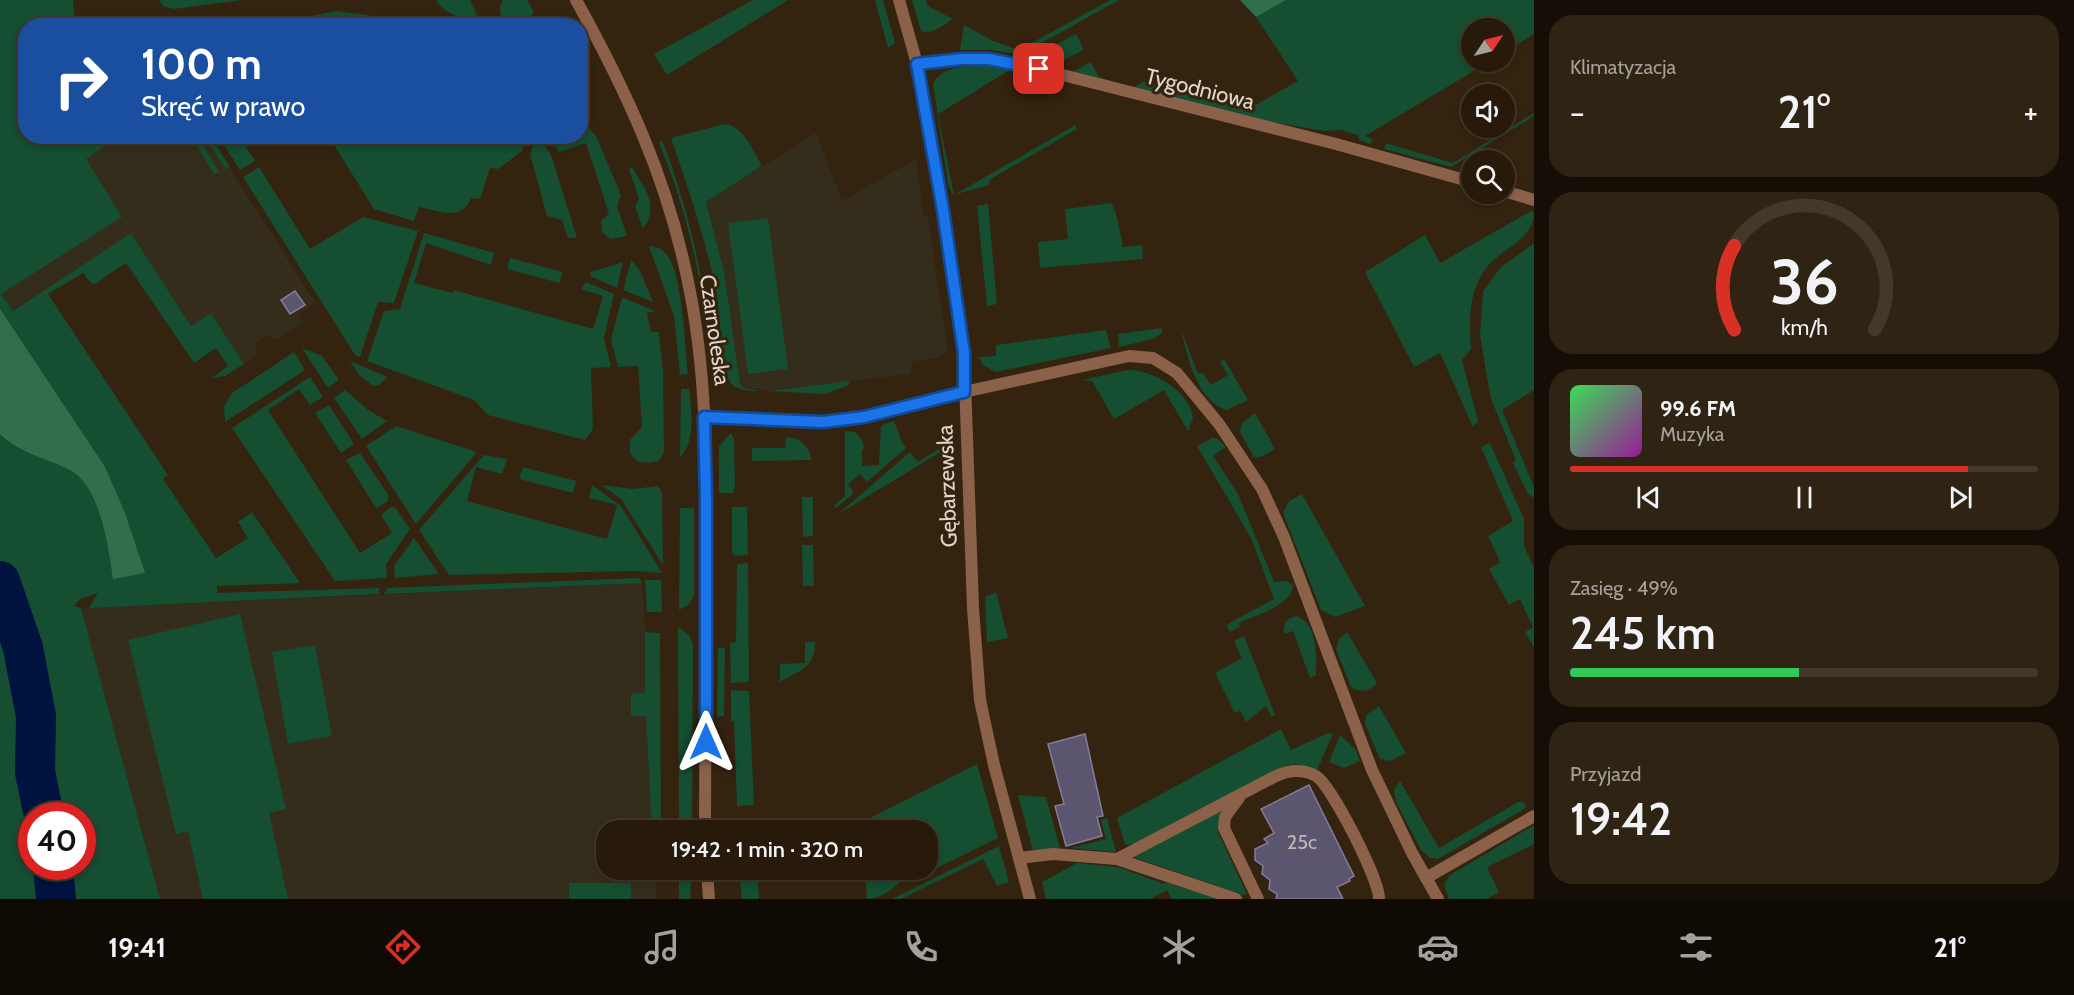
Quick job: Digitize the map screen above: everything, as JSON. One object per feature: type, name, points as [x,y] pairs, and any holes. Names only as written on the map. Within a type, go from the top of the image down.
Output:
[{"type":"street","name":"Czarnoleska","points":[[576,0],[586,18]]},
{"type":"street","name":"Gębarzewska","points":[[899,0],[917,64],[943,210],[964,353],[973,608],[980,700],[994,765],[1030,899]]},
{"type":"street","name":"Czarnoleska","points":[[588,23],[633,108],[675,227],[692,299],[704,417],[705,820]]},
{"type":"street","name":"Tygodniowa","points":[[917,64],[961,59],[989,59],[1039,69],[1336,144],[1461,179]]},
{"type":"street","points":[[1515,194],[1534,200]]},
{"type":"street","points":[[704,417],[823,422],[864,417],[964,392],[1129,356],[1153,358],[1177,373],[1231,441],[1273,510],[1372,770],[1438,899]]},
{"type":"street","points":[[1117,859],[1285,772],[1301,772],[1318,777],[1332,794],[1377,881],[1379,899]]},
{"type":"street","points":[[1249,790],[1230,808],[1225,817],[1224,828],[1258,899]]},
{"type":"street","points":[[1426,878],[1534,816]]},
{"type":"street","points":[[1019,858],[1053,855],[1117,859],[1236,899]]},
{"type":"street","points":[[708,880],[709,899]]},
{"type":"shaded area","points":[[816,133],[842,201],[916,159],[923,213],[928,219],[948,352],[938,358],[913,361],[910,374],[770,391],[742,388],[724,271],[706,202]]},
{"type":"shaded area","points":[[25,144],[214,144],[315,302],[298,315],[303,322],[276,340],[266,335],[255,344],[257,355],[244,364],[211,313],[191,326],[131,233],[13,311],[0,292]]},
{"type":"shaded area","points":[[642,583],[645,694],[632,716],[646,715],[651,820],[596,820],[596,880],[655,880],[656,899],[160,899],[81,608]]},
{"type":"green space","points":[[0,0],[73,0],[74,18],[18,18],[18,144],[108,144],[86,159],[122,217],[1,294],[13,311],[131,233],[191,326],[211,313],[244,364],[225,376],[212,378],[228,366],[216,348],[194,363],[126,263],[95,284],[91,283],[83,273],[48,294],[168,475],[163,479],[216,558],[248,538],[238,522],[252,512],[300,583],[217,586],[217,593],[379,588],[380,594],[89,608],[98,593],[80,599],[74,606],[81,608],[160,899],[0,899]]},
{"type":"green space","points":[[159,0],[242,0],[173,9],[163,6]]},
{"type":"green space","points":[[436,0],[470,0],[477,18],[463,18],[439,5]]},
{"type":"green space","points":[[503,0],[527,0],[534,12],[529,18],[502,18]]},
{"type":"green space","points":[[753,0],[788,0],[667,75],[654,54]]},
{"type":"green space","points":[[875,0],[883,0],[895,43],[888,48]]},
{"type":"green space","points":[[912,0],[926,0],[928,6],[953,19],[934,31],[921,31]]},
{"type":"green space","points":[[1110,0],[1119,0],[1024,53],[960,50],[964,25],[991,40],[1019,50]]},
{"type":"green space","points":[[1240,0],[1286,0],[1256,17]]},
{"type":"green space","points":[[1286,0],[1534,0],[1534,34],[1515,46],[1515,18],[1461,18],[1461,72],[1472,72],[1365,136],[1373,139],[1370,144],[1359,140],[1358,135],[1340,130],[1324,131],[1239,116],[1072,72],[1091,62],[1099,77],[1133,88],[1143,82],[1250,108],[1298,81],[1256,17]]},
{"type":"green space","points":[[336,11],[376,18],[300,18]]},
{"type":"green space","points":[[1076,34],[1084,50],[1051,66],[1031,58]]},
{"type":"green space","points":[[986,66],[1013,68],[938,114],[954,195],[948,184],[933,84],[943,73],[956,68]]},
{"type":"green space","points":[[1534,113],[1534,116],[1515,128],[1515,125]]},
{"type":"green space","points":[[725,124],[738,129],[743,134],[762,166],[706,202],[724,271],[740,384],[743,388],[760,391],[738,388],[728,379],[722,353],[713,277],[697,217],[671,138]]},
{"type":"green space","points":[[1075,125],[1077,129],[991,179],[989,185],[955,194]]},
{"type":"green space","points":[[588,127],[596,136],[621,195],[617,206],[627,236],[610,239],[602,232],[601,221],[609,214],[586,144]]},
{"type":"green space","points":[[1494,138],[1498,138],[1479,150],[1474,150]]},
{"type":"green space","points":[[662,140],[681,196],[696,253],[712,340],[716,369],[713,371],[694,255],[679,198],[659,143]]},
{"type":"green space","points":[[1386,143],[1453,163],[1461,158],[1461,161],[1451,167],[1384,149]]},
{"type":"green space","points":[[196,144],[209,144],[204,147],[219,172],[214,174]]},
{"type":"green space","points":[[209,144],[215,144],[230,167],[225,168]]},
{"type":"green space","points":[[223,144],[244,144],[255,161],[240,170]]},
{"type":"green space","points":[[333,144],[524,144],[522,151],[498,169],[490,168],[480,199],[471,198],[462,210],[449,213],[419,207],[414,221],[374,209]]},
{"type":"green space","points":[[534,144],[544,144],[551,155],[577,238],[568,238],[562,220],[547,216],[530,154]]},
{"type":"green space","points":[[553,144],[583,144],[559,152]]},
{"type":"green space","points":[[259,167],[310,249],[363,217],[418,231],[394,303],[378,302],[360,357],[355,355],[243,177]]},
{"type":"green space","points":[[633,168],[649,198],[650,213],[643,229],[635,206],[639,199],[629,169]]},
{"type":"green space","points":[[1111,203],[1116,213],[1123,247],[1142,245],[1143,259],[1040,268],[1038,242],[1068,239],[1065,209]]},
{"type":"green space","points":[[988,204],[997,304],[987,306],[977,206]]},
{"type":"green space","points":[[1531,211],[1534,212],[1533,222],[1529,230],[1487,267],[1473,296],[1470,317],[1471,349],[1462,360],[1478,421],[1473,427],[1440,353],[1414,367],[1365,272],[1425,235],[1440,263]]},
{"type":"green space","points":[[768,218],[788,369],[748,374],[728,223]]},
{"type":"green space","points":[[424,233],[494,253],[491,265],[426,243],[414,283],[453,293],[454,290],[593,329],[603,296],[581,289],[586,282],[614,294],[604,338],[611,367],[591,368],[593,429],[585,440],[488,415],[474,400],[367,361],[384,311],[400,309]]},
{"type":"green space","points":[[1534,243],[1534,390],[1502,410],[1534,487],[1534,498],[1528,494],[1513,463],[1516,460],[1491,399],[1480,335],[1483,292],[1500,268]]},
{"type":"green space","points":[[649,246],[662,250],[672,263],[680,293],[688,374],[680,375],[674,316]]},
{"type":"green space","points":[[510,258],[563,272],[559,283],[507,269]]},
{"type":"green space","points":[[631,260],[639,269],[653,302],[623,290]]},
{"type":"green space","points":[[623,262],[617,288],[590,276],[591,272]]},
{"type":"green space","points":[[622,297],[655,311],[647,313],[651,332],[659,332],[663,370],[664,452],[659,461],[646,463],[636,460],[630,453],[630,440],[642,427],[638,366],[618,367],[611,339]]},
{"type":"green space","points":[[0,309],[105,467],[125,513],[145,573],[113,579],[106,535],[89,489],[70,470],[33,455],[7,441],[0,434]]},
{"type":"green space","points":[[1180,327],[1198,374],[1202,372],[1211,385],[1228,375],[1220,362],[1224,359],[1248,400],[1227,410],[1216,405],[1208,397],[1194,375]]},
{"type":"green space","points":[[1162,328],[1162,333],[1153,339],[1119,347],[1118,334]]},
{"type":"green space","points":[[1106,330],[1111,348],[996,372],[983,365],[979,357],[996,356],[996,345]]},
{"type":"green space","points":[[302,348],[322,356],[339,380],[328,388]]},
{"type":"green space","points":[[294,352],[305,370],[225,422],[224,407],[232,393]]},
{"type":"green space","points":[[350,361],[387,377],[379,385],[373,386],[359,375]]},
{"type":"green space","points":[[1128,370],[1160,378],[1179,392],[1191,410],[1193,420],[1189,426],[1190,429],[1188,431],[1164,390],[1114,419],[1092,381],[1082,380]]},
{"type":"green space","points":[[310,377],[323,397],[310,405],[299,389],[268,410],[360,553],[392,533],[381,515],[391,507],[395,507],[410,529],[386,564],[387,578],[335,581],[232,428]]},
{"type":"green space","points":[[849,381],[849,385],[825,394],[770,391]]},
{"type":"green space","points":[[681,389],[689,389],[692,424],[689,442],[680,457]]},
{"type":"green space","points":[[345,390],[368,410],[387,421],[362,439],[334,398]]},
{"type":"green space","points":[[329,405],[354,444],[341,453],[315,413]]},
{"type":"green space","points":[[1255,413],[1275,449],[1261,457],[1254,457],[1240,432],[1242,423]]},
{"type":"green space","points":[[894,421],[906,448],[867,482],[860,474],[848,484],[854,493],[836,508],[834,506],[845,496],[845,431],[855,432],[862,440],[865,449],[862,449],[862,466],[879,465],[881,427]]},
{"type":"green space","points":[[396,426],[477,452],[416,524],[366,446]]},
{"type":"green space","points":[[731,433],[734,439],[735,485],[733,493],[719,493],[719,446]]},
{"type":"green space","points":[[786,437],[804,444],[812,460],[752,461],[752,448],[785,448]]},
{"type":"green space","points":[[1212,438],[1218,439],[1226,447],[1213,456],[1238,494],[1274,582],[1287,581],[1293,586],[1291,593],[1280,604],[1239,623],[1240,627],[1230,632],[1226,625],[1274,599],[1251,538],[1197,446]]},
{"type":"green space","points":[[948,443],[953,450],[952,462],[949,447],[837,515],[910,452],[918,462]]},
{"type":"green space","points":[[1490,443],[1524,519],[1524,546],[1534,568],[1534,648],[1525,632],[1533,627],[1520,599],[1509,605],[1489,569],[1500,562],[1488,536],[1513,521],[1481,447]]},
{"type":"green space","points":[[360,453],[389,496],[387,502],[376,508],[346,460]]},
{"type":"green space","points":[[484,455],[507,459],[502,474],[476,467],[467,501],[607,539],[617,505],[589,498],[592,485],[621,506],[662,573],[636,571],[449,575],[419,530]]},
{"type":"green space","points":[[523,467],[576,481],[573,493],[519,479]]},
{"type":"green space","points":[[601,485],[633,489],[658,486],[662,493],[663,565],[621,499]]},
{"type":"green space","points":[[1302,494],[1365,606],[1335,617],[1321,610],[1283,513],[1289,501]]},
{"type":"green space","points":[[802,497],[813,497],[813,536],[803,537]]},
{"type":"green space","points":[[732,507],[747,507],[748,555],[735,556],[732,553]]},
{"type":"green space","points":[[680,508],[694,508],[694,596],[688,605],[679,610]]},
{"type":"green space","points":[[414,538],[439,574],[395,578],[394,566]]},
{"type":"green space","points":[[802,545],[813,545],[814,586],[803,586]]},
{"type":"green space","points":[[748,563],[749,682],[731,683],[730,643],[736,642],[737,564]]},
{"type":"green space","points":[[639,578],[642,583],[384,594],[387,588]]},
{"type":"green space","points":[[645,580],[661,580],[662,612],[647,612]]},
{"type":"green space","points":[[996,592],[1008,638],[987,642],[985,597]]},
{"type":"green space","points":[[240,614],[286,809],[269,813],[288,899],[203,899],[188,831],[176,834],[128,640]]},
{"type":"green space","points":[[1296,616],[1309,625],[1315,641],[1316,675],[1310,678],[1293,631],[1284,634],[1286,622]]},
{"type":"green space","points":[[678,627],[689,635],[693,645],[692,820],[679,820]]},
{"type":"green space","points":[[645,632],[660,633],[661,820],[651,820],[646,716],[631,716],[631,694],[645,693]]},
{"type":"green space","points":[[1347,632],[1377,683],[1368,690],[1362,691],[1351,687],[1336,649],[1339,639]]},
{"type":"green space","points":[[1244,636],[1275,715],[1272,717],[1266,706],[1246,722],[1240,710],[1235,713],[1215,673],[1242,658],[1234,641]]},
{"type":"green space","points":[[805,642],[815,642],[809,663],[780,682],[780,664],[805,663]]},
{"type":"green space","points":[[315,645],[332,736],[288,744],[272,652]]},
{"type":"green space","points":[[718,648],[725,648],[724,716],[717,717]]},
{"type":"green space","points":[[731,690],[749,691],[754,805],[737,806]]},
{"type":"green space","points":[[1379,706],[1406,753],[1390,761],[1380,759],[1365,724],[1366,715]]},
{"type":"green space","points":[[1281,729],[1291,750],[1328,733],[1333,734],[1317,770],[1296,764],[1285,766],[1137,844],[1125,845],[1117,818]]},
{"type":"green space","points":[[1340,735],[1356,750],[1360,761],[1344,768],[1329,762]]},
{"type":"green space","points":[[977,764],[998,838],[938,867],[938,820],[866,820]]},
{"type":"green space","points":[[1400,781],[1439,848],[1518,802],[1523,802],[1526,808],[1438,859],[1430,858],[1421,850],[1396,802],[1394,790]]},
{"type":"green space","points":[[1018,795],[1046,797],[1060,848],[1033,851]]},
{"type":"green space","points":[[1223,807],[1218,832],[1247,894],[1243,895],[1130,856]]},
{"type":"green space","points":[[1107,818],[1116,852],[1070,848],[1106,839],[1101,820]]},
{"type":"green space","points":[[1534,825],[1534,844],[1487,867],[1499,892],[1487,899],[1449,899],[1444,884],[1450,875]]},
{"type":"green space","points":[[999,846],[1009,882],[997,886],[983,859],[901,899],[892,899],[930,880],[938,880],[938,876]]},
{"type":"green space","points":[[1077,863],[1118,867],[1164,884],[1165,882],[1219,899],[1172,899],[1167,890],[1150,899],[1046,899],[1042,882]]},
{"type":"green space","points":[[679,880],[691,880],[690,899],[679,899]]},
{"type":"green space","points":[[740,880],[758,880],[759,899],[742,899]]},
{"type":"green space","points":[[866,880],[904,880],[878,897],[867,899]]},
{"type":"green space","points":[[569,883],[631,883],[631,899],[569,899]]},
{"type":"building","points":[[295,291],[305,305],[290,314],[281,300]]},
{"type":"building","points":[[1085,734],[1103,816],[1097,817],[1102,836],[1066,846],[1055,806],[1064,804],[1048,744]]},
{"type":"building","points":[[1309,785],[1354,876],[1349,879],[1350,881],[1337,887],[1343,899],[1276,899],[1277,894],[1269,889],[1270,880],[1262,874],[1263,866],[1255,860],[1255,849],[1268,843],[1264,839],[1274,833],[1261,809]]},
{"type":"waterway","points":[[0,581],[23,648],[36,716],[35,772],[41,802]]},
{"type":"waterway","points":[[54,880],[56,899]]},
{"type":"route","points":[[706,742],[704,417],[823,422],[864,417],[964,392],[964,353],[943,210],[917,64],[961,59],[989,59],[1039,69]]}]
